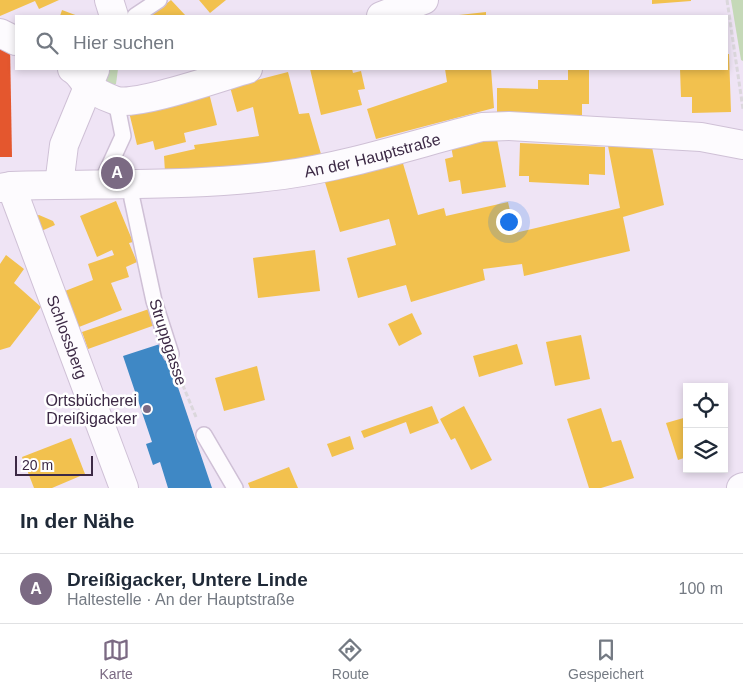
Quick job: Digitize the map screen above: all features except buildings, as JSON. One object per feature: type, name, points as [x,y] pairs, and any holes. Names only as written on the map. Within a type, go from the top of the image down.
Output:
[{"type":"street","points":[[109,0],[114,15]]},
{"type":"street","points":[[384,15],[424,0]]},
{"type":"street","points":[[0,33],[15,40]]},
{"type":"street","points":[[59,185],[64,145],[85,74],[116,101],[138,99],[245,70]]},
{"type":"street","name":"An der Hauptstraße","points":[[6,187],[59,185],[132,186],[228,181],[284,175],[319,169],[482,126],[701,137],[743,146]]},
{"type":"street","name":"Schlossberg","points":[[6,187],[124,488]]},
{"type":"lane","points":[[136,15],[159,0]]},
{"type":"lane","points":[[100,186],[123,136],[116,101]]},
{"type":"lane","name":"Struppgasse","points":[[132,186],[132,199],[154,301],[172,354]]},
{"type":"lane","points":[[204,436],[235,488]]},
{"type":"path","points":[[727,0],[743,110]]},
{"type":"path","name":"Struppgasse","points":[[172,354],[204,436]]},
{"type":"green space","points":[[731,0],[743,0],[743,61],[741,60]]},
{"type":"green space","points":[[103,70],[118,70],[116,84],[112,86],[103,85]]},
{"type":"place","name":"Dreißigacker, Untere Linde","points":[[117,173]]},
{"type":"place","name":"Ortsbücherei Dreißigacker","points":[[147,409]]}]
